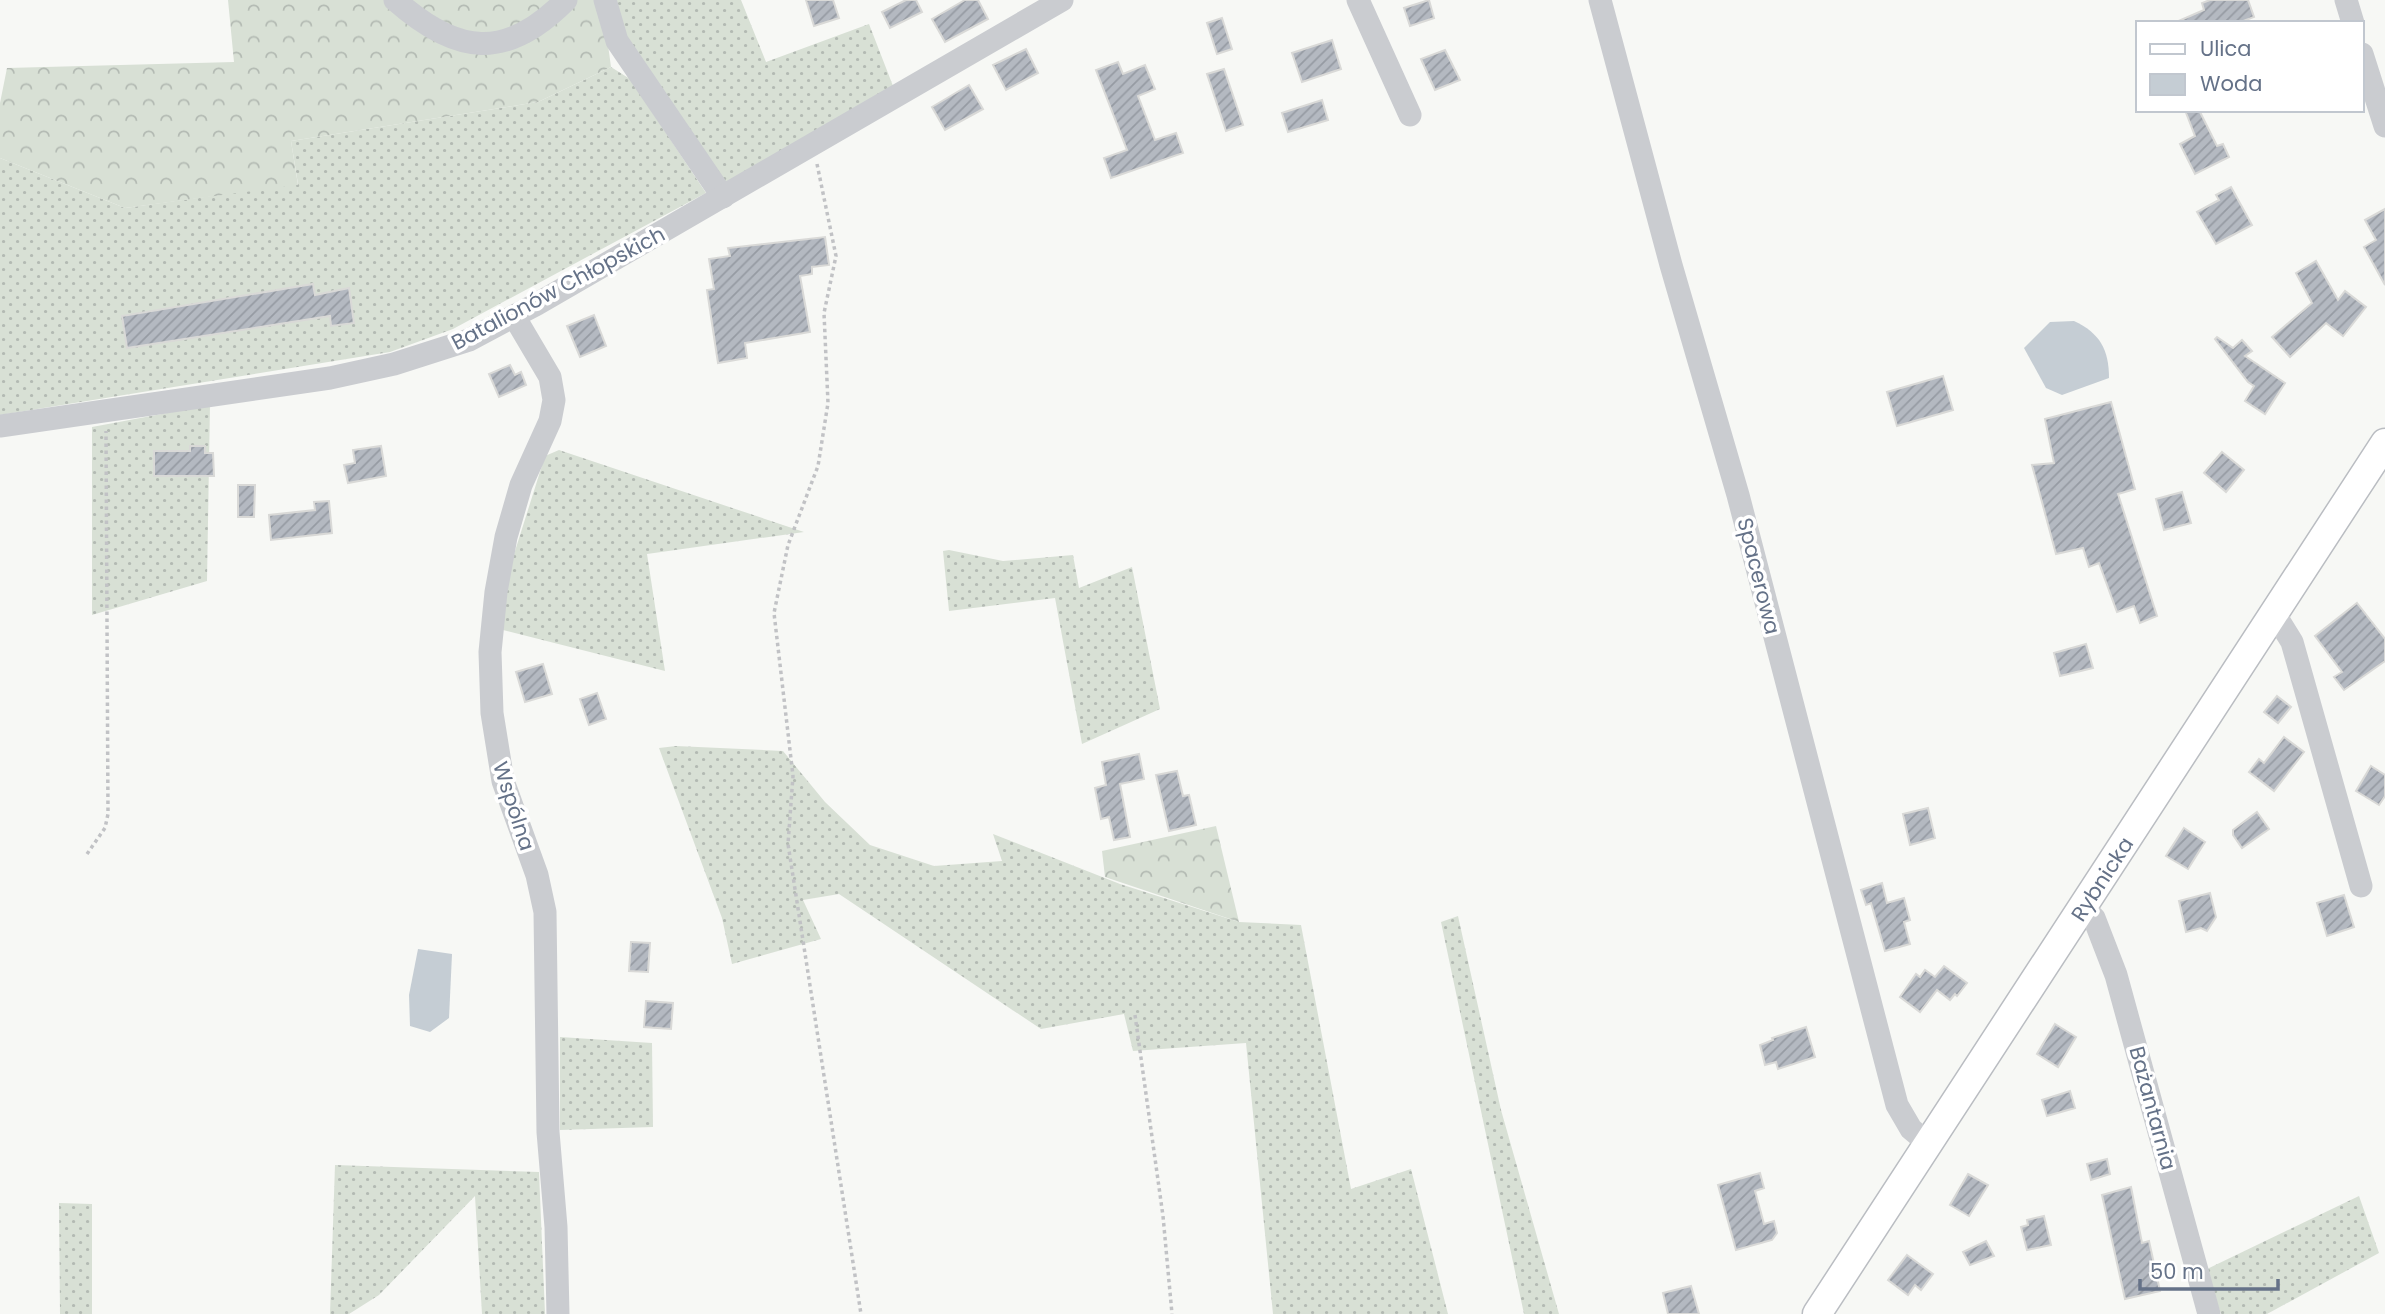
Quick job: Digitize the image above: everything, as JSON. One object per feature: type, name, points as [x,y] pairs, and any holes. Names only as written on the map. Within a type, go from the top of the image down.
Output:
[{"type":"main road","name":"Rybnicka","points":[[1817,1314],[2084,909],[2385,443]]},
{"type":"street","points":[[395,0],[437,31],[458,40],[482,43],[497,43],[530,32],[566,0]]},
{"type":"street","points":[[605,0],[617,41],[723,197]]},
{"type":"street","name":"Batalionów Chłopskich","points":[[0,426],[330,378],[394,364],[469,340],[723,197],[1062,0]]},
{"type":"street","points":[[1358,0],[1410,115]]},
{"type":"street","name":"Spacerowa","points":[[1600,0],[1671,265],[1738,495],[1897,1105],[1911,1129],[1929,1144]]},
{"type":"street","points":[[2364,60],[2385,126]]},
{"type":"street","name":"Wspólna","points":[[514,316],[551,377],[554,400],[550,421],[521,485],[506,537],[490,652],[492,713],[503,781],[537,876],[545,912],[548,1132],[556,1227],[558,1314]]},
{"type":"street","points":[[2274,614],[2292,642],[2361,886]]},
{"type":"street","name":"Bażantarnia","points":[[2084,909],[2094,918],[2116,975],[2209,1314]]},
{"type":"path","points":[[812,145],[823,181],[836,256],[824,313],[828,403],[818,466],[788,545],[774,613],[793,776],[788,844],[861,1314]]},
{"type":"path","points":[[87,854],[105,828],[108,814],[106,411]]},
{"type":"path","points":[[1135,1015],[1163,1216],[1172,1314]]},
{"type":"green space","points":[[228,0],[602,0],[611,67],[538,102],[291,141],[298,185],[125,208],[0,158],[0,103],[7,68],[234,62]]},
{"type":"green space","points":[[613,0],[741,0],[766,62],[869,24],[893,86],[725,185],[622,36]]},
{"type":"green space","points":[[611,67],[630,79],[706,193],[453,329],[390,352],[0,415],[0,158],[125,208],[298,184],[291,141],[538,102]]},
{"type":"green space","points":[[210,405],[207,581],[92,615],[92,427]]},
{"type":"green space","points":[[559,450],[804,532],[647,554],[665,671],[503,630],[509,570],[545,456]]},
{"type":"green space","points":[[943,551],[1003,561],[1073,555],[1079,588],[1132,567],[1160,709],[1082,744],[1055,598],[949,611]]},
{"type":"green space","points":[[676,746],[783,751],[825,802],[870,845],[934,866],[1002,861],[993,834],[1120,884],[1239,922],[1301,925],[1351,1189],[1411,1169],[1448,1314],[1273,1314],[1246,1043],[1133,1051],[1124,1014],[1041,1029],[839,894],[803,900],[821,939],[732,964],[722,918],[659,748]]},
{"type":"green space","points":[[1216,826],[1239,922],[1105,877],[1102,851]]},
{"type":"green space","points":[[1458,916],[1501,1110],[1559,1314],[1524,1314],[1441,922]]},
{"type":"green space","points":[[560,1037],[652,1043],[653,1127],[560,1130]]},
{"type":"green space","points":[[335,1165],[539,1172],[545,1314],[482,1314],[475,1196],[379,1295],[349,1314],[330,1314]]},
{"type":"green space","points":[[2359,1196],[2379,1253],[2267,1314],[2221,1314],[2205,1270]]},
{"type":"green space","points":[[59,1203],[92,1204],[92,1314],[60,1314]]},
{"type":"water","points":[[2074,321],[2090,331],[2101,344],[2107,359],[2109,378],[2062,395],[2046,388],[2024,348],[2050,322]]},
{"type":"water","points":[[418,949],[452,954],[449,1018],[430,1032],[410,1026],[409,995]]},
{"type":"building","points":[[806,0],[833,0],[839,18],[814,26]]},
{"type":"building","points":[[906,0],[916,0],[922,12],[890,28],[882,12]]},
{"type":"building","points":[[965,0],[978,0],[988,19],[945,42],[932,19]]},
{"type":"building","points":[[1429,0],[1434,18],[1410,26],[1404,8]]},
{"type":"building","points":[[2210,0],[2248,0],[2254,17],[2243,21],[2179,21],[2204,10],[2202,3]]},
{"type":"building","points":[[1222,18],[1232,49],[1217,54],[1207,23]]},
{"type":"building","points":[[1332,40],[1341,69],[1302,82],[1292,53]]},
{"type":"building","points":[[1026,49],[1038,73],[1006,90],[993,65]]},
{"type":"building","points":[[1445,50],[1460,80],[1435,90],[1421,59]]},
{"type":"building","points":[[1118,62],[1123,74],[1145,65],[1155,89],[1138,96],[1155,140],[1176,133],[1183,153],[1111,178],[1104,158],[1127,150],[1096,70]]},
{"type":"building","points":[[1224,69],[1243,125],[1226,131],[1207,74]]},
{"type":"building","points":[[969,85],[983,109],[945,130],[932,107]]},
{"type":"building","points":[[1322,100],[1328,120],[1288,132],[1282,113]]},
{"type":"building","points":[[2186,112],[2200,112],[2217,146],[2223,144],[2229,157],[2195,174],[2180,144],[2195,136]]},
{"type":"building","points":[[2231,187],[2252,225],[2216,244],[2197,212],[2219,200],[2216,195]]},
{"type":"building","points":[[2385,209],[2385,285],[2364,247],[2376,240],[2365,220]]},
{"type":"building","points":[[825,237],[829,265],[812,267],[812,274],[800,276],[810,332],[745,343],[747,358],[718,363],[707,290],[714,289],[709,259],[730,256],[728,248]]},
{"type":"building","points":[[2316,261],[2338,300],[2345,291],[2366,307],[2343,336],[2326,323],[2290,357],[2272,337],[2312,303],[2296,273]]},
{"type":"building","points":[[313,284],[315,295],[349,288],[354,323],[331,326],[330,316],[127,348],[122,316]]},
{"type":"building","points":[[594,315],[606,346],[580,357],[567,326]]},
{"type":"building","points":[[2217,337],[2233,348],[2242,340],[2252,351],[2245,356],[2285,383],[2265,414],[2245,401],[2254,386],[2215,339]]},
{"type":"building","points":[[510,365],[515,375],[521,372],[526,385],[499,397],[489,374]]},
{"type":"building","points":[[1943,376],[1953,410],[1897,426],[1887,392]]},
{"type":"building","points":[[2111,402],[2135,489],[2118,494],[2157,616],[2140,623],[2134,606],[2117,612],[2099,563],[2089,567],[2083,548],[2056,554],[2032,465],[2054,463],[2045,419]]},
{"type":"building","points":[[190,446],[205,446],[205,453],[213,453],[214,476],[154,476],[154,451],[190,451]]},
{"type":"building","points":[[381,446],[386,476],[348,483],[344,465],[355,463],[353,450]]},
{"type":"building","points":[[2222,452],[2244,470],[2226,492],[2204,473]]},
{"type":"building","points":[[238,485],[255,485],[254,517],[238,517]]},
{"type":"building","points":[[2182,492],[2191,523],[2164,530],[2156,499]]},
{"type":"building","points":[[329,501],[332,533],[271,540],[269,515],[315,510],[314,502]]},
{"type":"building","points":[[2357,603],[2385,639],[2385,661],[2344,690],[2334,677],[2342,672],[2315,636]]},
{"type":"building","points":[[2086,644],[2093,668],[2060,676],[2054,653]]},
{"type":"building","points":[[543,664],[552,694],[525,702],[516,672]]},
{"type":"building","points":[[597,693],[606,719],[589,725],[580,699]]},
{"type":"building","points":[[2277,696],[2291,707],[2278,723],[2264,712]]},
{"type":"building","points":[[2284,737],[2304,752],[2274,791],[2249,772],[2259,759],[2264,763]]},
{"type":"building","points":[[1139,754],[1144,779],[1120,784],[1130,837],[1114,840],[1109,817],[1101,819],[1095,788],[1106,785],[1102,762]]},
{"type":"building","points":[[2371,766],[2385,775],[2385,796],[2379,805],[2356,791]]},
{"type":"building","points":[[1177,771],[1183,796],[1189,795],[1196,825],[1169,831],[1156,775]]},
{"type":"building","points":[[1928,808],[1935,838],[1910,845],[1903,814]]},
{"type":"building","points":[[2257,812],[2269,829],[2242,848],[2233,835],[2233,830]]},
{"type":"building","points":[[2184,828],[2205,842],[2188,869],[2166,856]]},
{"type":"building","points":[[1882,883],[1887,903],[1904,898],[1910,920],[1904,922],[1910,944],[1885,951],[1871,903],[1866,905],[1861,890]]},
{"type":"building","points":[[2210,893],[2216,917],[2207,931],[2201,928],[2186,932],[2179,901]]},
{"type":"building","points":[[2344,895],[2354,927],[2327,936],[2317,903]]},
{"type":"building","points":[[631,942],[650,943],[648,972],[629,971]]},
{"type":"building","points":[[1944,966],[1967,983],[1957,996],[1955,994],[1950,1000],[1937,990],[1920,1012],[1900,997],[1916,974],[1920,977],[1925,970],[1935,977]]},
{"type":"building","points":[[646,1001],[673,1003],[671,1029],[644,1027]]},
{"type":"building","points":[[2055,1024],[2076,1037],[2058,1067],[2037,1054]]},
{"type":"building","points":[[1806,1027],[1815,1057],[1778,1069],[1776,1062],[1765,1065],[1760,1045],[1773,1040],[1772,1038]]},
{"type":"building","points":[[2070,1091],[2075,1108],[2047,1116],[2042,1100]]},
{"type":"building","points":[[2107,1159],[2110,1174],[2091,1180],[2087,1164]]},
{"type":"building","points":[[1760,1173],[1764,1188],[1755,1191],[1764,1224],[1774,1221],[1777,1233],[1772,1240],[1736,1250],[1718,1185]]},
{"type":"building","points":[[1968,1174],[1988,1185],[1969,1216],[1950,1205]]},
{"type":"building","points":[[2131,1187],[2142,1243],[2149,1241],[2160,1291],[2125,1299],[2102,1195]]},
{"type":"building","points":[[2044,1216],[2051,1245],[2027,1250],[2021,1227],[2028,1225],[2027,1220]]},
{"type":"building","points":[[1986,1241],[1994,1256],[1970,1265],[1963,1252]]},
{"type":"building","points":[[1907,1255],[1933,1274],[1921,1290],[1915,1285],[1908,1295],[1888,1280]]},
{"type":"building","points":[[1691,1286],[1699,1314],[1668,1314],[1663,1293]]}]
